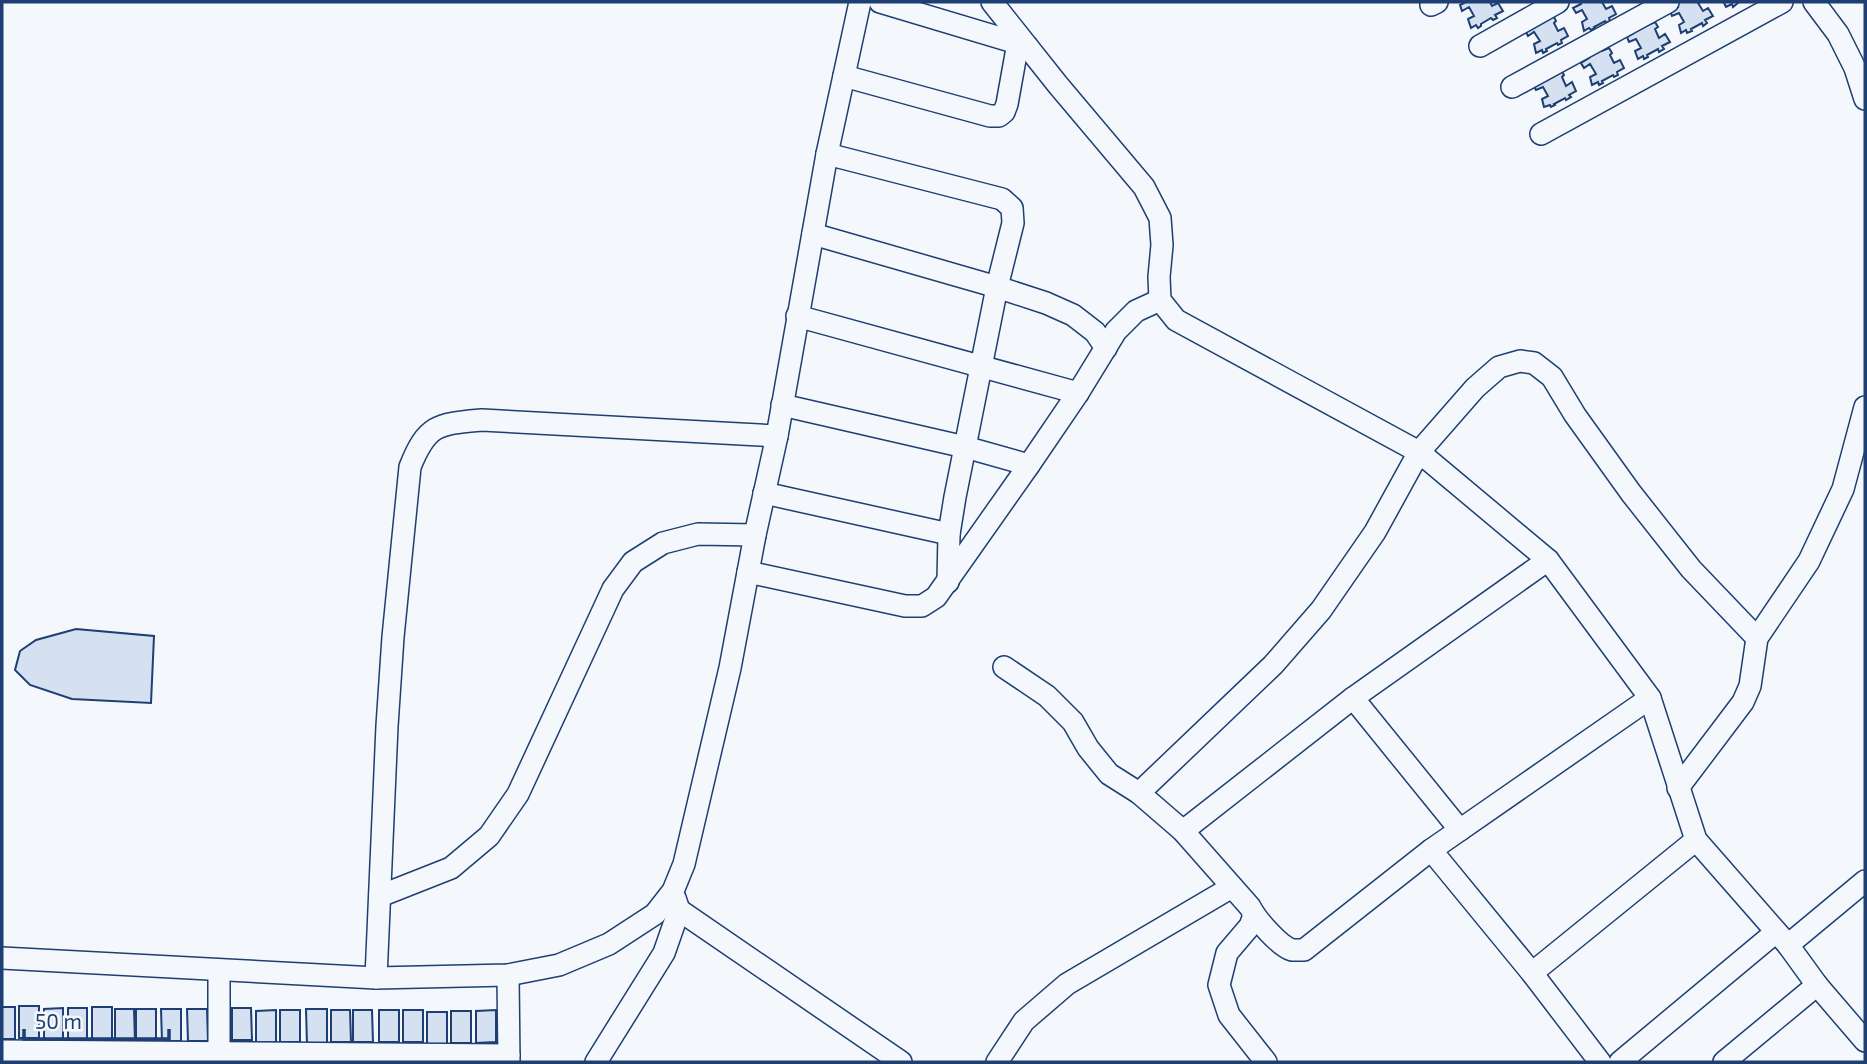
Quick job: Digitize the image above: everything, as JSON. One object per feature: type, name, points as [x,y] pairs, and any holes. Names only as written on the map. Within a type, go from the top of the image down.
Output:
[{"type":"street","points":[[596,1062],[664,953],[724,694],[777,436],[827,154],[860,2]]},
{"type":"street","points":[[880,2],[1023,44]]},
{"type":"street","points":[[992,2],[1023,44],[1144,187],[1160,218],[1160,300],[1175,320],[1419,452],[1548,560],[1650,698],[1696,841],[1782,938],[1817,985],[1865,1041]]},
{"type":"street","points":[[1480,46],[1558,2]]},
{"type":"street","points":[[1512,87],[1668,2]]},
{"type":"street","points":[[1541,134],[1782,2]]},
{"type":"street","points":[[1814,2],[1860,65],[1865,99]]},
{"type":"street","points":[[844,76],[990,116],[999,116],[1007,104],[1023,44]]},
{"type":"street","points":[[827,154],[1002,199],[1012,208],[1013,223],[997,287],[949,534],[948,582]]},
{"type":"street","points":[[813,234],[1046,303],[1073,315],[1095,332],[1106,348]]},
{"type":"street","points":[[748,572],[905,606],[922,606],[936,597],[1078,393],[1116,331],[1136,311],[1160,300]]},
{"type":"street","points":[[797,316],[1078,393]]},
{"type":"street","points":[[1139,793],[1273,665],[1321,610],[1376,532],[1419,452],[1475,388],[1499,367],[1520,361],[1534,363],[1552,377],[1575,415],[1631,493],[1691,569],[1757,638]]},
{"type":"street","points":[[782,405],[965,447],[1029,465]]},
{"type":"street","points":[[1678,788],[1743,702],[1750,686],[1757,638],[1810,561],[1843,489],[1865,407]]},
{"type":"street","points":[[376,978],[393,637],[410,467],[418,446],[432,430],[451,423],[482,420],[777,436]]},
{"type":"street","points":[[764,494],[949,534]]},
{"type":"street","points":[[380,896],[451,868],[489,836],[518,794],[613,589],[633,562],[663,542],[698,534],[755,535]]},
{"type":"street","points":[[1183,831],[1353,698],[1548,560]]},
{"type":"street","points":[[1004,667],[1047,696],[1073,722],[1088,748],[1109,774],[1139,793],[1183,831],[1250,907],[1254,915],[1281,943],[1292,950],[1304,950],[1431,850],[1650,698]]},
{"type":"street","points":[[1353,698],[1460,830]]},
{"type":"street","points":[[1532,973],[1696,841]]},
{"type":"street","points":[[1431,850],[1532,973],[1600,1062]]},
{"type":"street","points":[[1620,1062],[1782,938],[1865,881]]},
{"type":"street","points":[[997,1062],[1024,1021],[1067,985],[1232,887]]},
{"type":"street","points":[[2,958],[376,978],[508,975],[559,965],[609,944],[676,901]]},
{"type":"street","points":[[676,901],[901,1062]]},
{"type":"street","points":[[1254,915],[1250,926],[1227,953],[1219,985],[1230,1015],[1266,1062]]},
{"type":"street","points":[[219,970],[219,1058]]},
{"type":"street","points":[[2,1051],[219,1058],[509,1059],[508,975]]},
{"type":"street","points":[[1724,1062],[1817,985]]},
{"type":"building","points":[[1466,2],[1490,2],[1492,6],[1498,3],[1503,11],[1495,15],[1497,18],[1491,18],[1478,28],[1476,25],[1471,28],[1468,19],[1474,16],[1469,7],[1462,11],[1460,5]]},
{"type":"building","points":[[1580,2],[1602,2],[1606,9],[1612,6],[1616,14],[1609,18],[1610,21],[1584,31],[1582,22],[1587,19],[1582,10],[1576,13],[1573,8],[1581,4]]},
{"type":"building","points":[[1678,2],[1700,2],[1698,3],[1703,11],[1708,8],[1713,16],[1705,20],[1707,23],[1703,26],[1702,23],[1691,29],[1692,31],[1681,33],[1679,25],[1684,22],[1679,13],[1672,16],[1670,11],[1678,7]]},
{"type":"building","points":[[1726,2],[1739,2],[1733,7],[1732,4],[1726,7]]},
{"type":"building","points":[[1553,15],[1558,31],[1564,28],[1568,36],[1561,40],[1562,43],[1546,49],[1547,51],[1536,53],[1534,44],[1540,41],[1534,32],[1528,36],[1525,30]]},
{"type":"building","points":[[1646,22],[1648,25],[1655,22],[1659,38],[1665,34],[1670,42],[1662,46],[1664,49],[1659,52],[1658,49],[1644,59],[1643,56],[1638,59],[1635,51],[1641,48],[1636,39],[1629,42],[1627,37],[1634,33],[1633,29]]},
{"type":"building","points":[[1601,48],[1602,51],[1609,48],[1614,63],[1620,60],[1624,68],[1617,72],[1618,75],[1602,81],[1603,83],[1592,85],[1590,77],[1596,74],[1590,64],[1584,68],[1581,63],[1589,58],[1587,55]]},
{"type":"building","points":[[1561,70],[1566,86],[1572,82],[1576,91],[1566,100],[1565,98],[1551,107],[1544,107],[1542,99],[1548,96],[1543,87],[1536,90],[1533,85]]},
{"type":"building","points":[[76,629],[154,636],[151,703],[72,699],[30,685],[15,670],[20,651],[36,640]]},
{"type":"building","points":[[19,1006],[39,1006],[39,1038],[19,1038]]},
{"type":"building","points":[[2,1007],[15,1007],[15,1039],[2,1039]]},
{"type":"building","points":[[92,1007],[112,1007],[112,1039],[92,1039]]},
{"type":"building","points":[[63,1008],[63,1040],[44,1040],[44,1009]]},
{"type":"building","points":[[68,1008],[87,1008],[87,1040],[68,1040]]},
{"type":"building","points":[[232,1008],[251,1008],[252,1040],[232,1040]]},
{"type":"building","points":[[115,1009],[134,1009],[135,1041],[115,1041]]},
{"type":"building","points":[[136,1009],[156,1009],[156,1041],[136,1041]]},
{"type":"building","points":[[161,1009],[181,1009],[181,1041],[162,1041]]},
{"type":"building","points":[[187,1009],[207,1009],[208,1041],[188,1041]]},
{"type":"building","points":[[306,1009],[327,1009],[327,1045],[307,1045]]},
{"type":"building","points":[[276,1010],[276,1042],[256,1043],[256,1011]]},
{"type":"building","points":[[280,1010],[300,1010],[300,1042],[280,1042]]},
{"type":"building","points":[[331,1010],[350,1010],[351,1042],[331,1042]]},
{"type":"building","points":[[353,1010],[372,1010],[373,1042],[353,1042]]},
{"type":"building","points":[[379,1010],[399,1010],[399,1042],[379,1042]]},
{"type":"building","points":[[403,1010],[423,1010],[423,1042],[403,1042]]},
{"type":"building","points":[[496,1010],[496,1042],[476,1043],[476,1011]]},
{"type":"building","points":[[451,1011],[471,1011],[471,1043],[451,1043]]},
{"type":"building","points":[[427,1012],[447,1012],[447,1044],[427,1044]]}]
